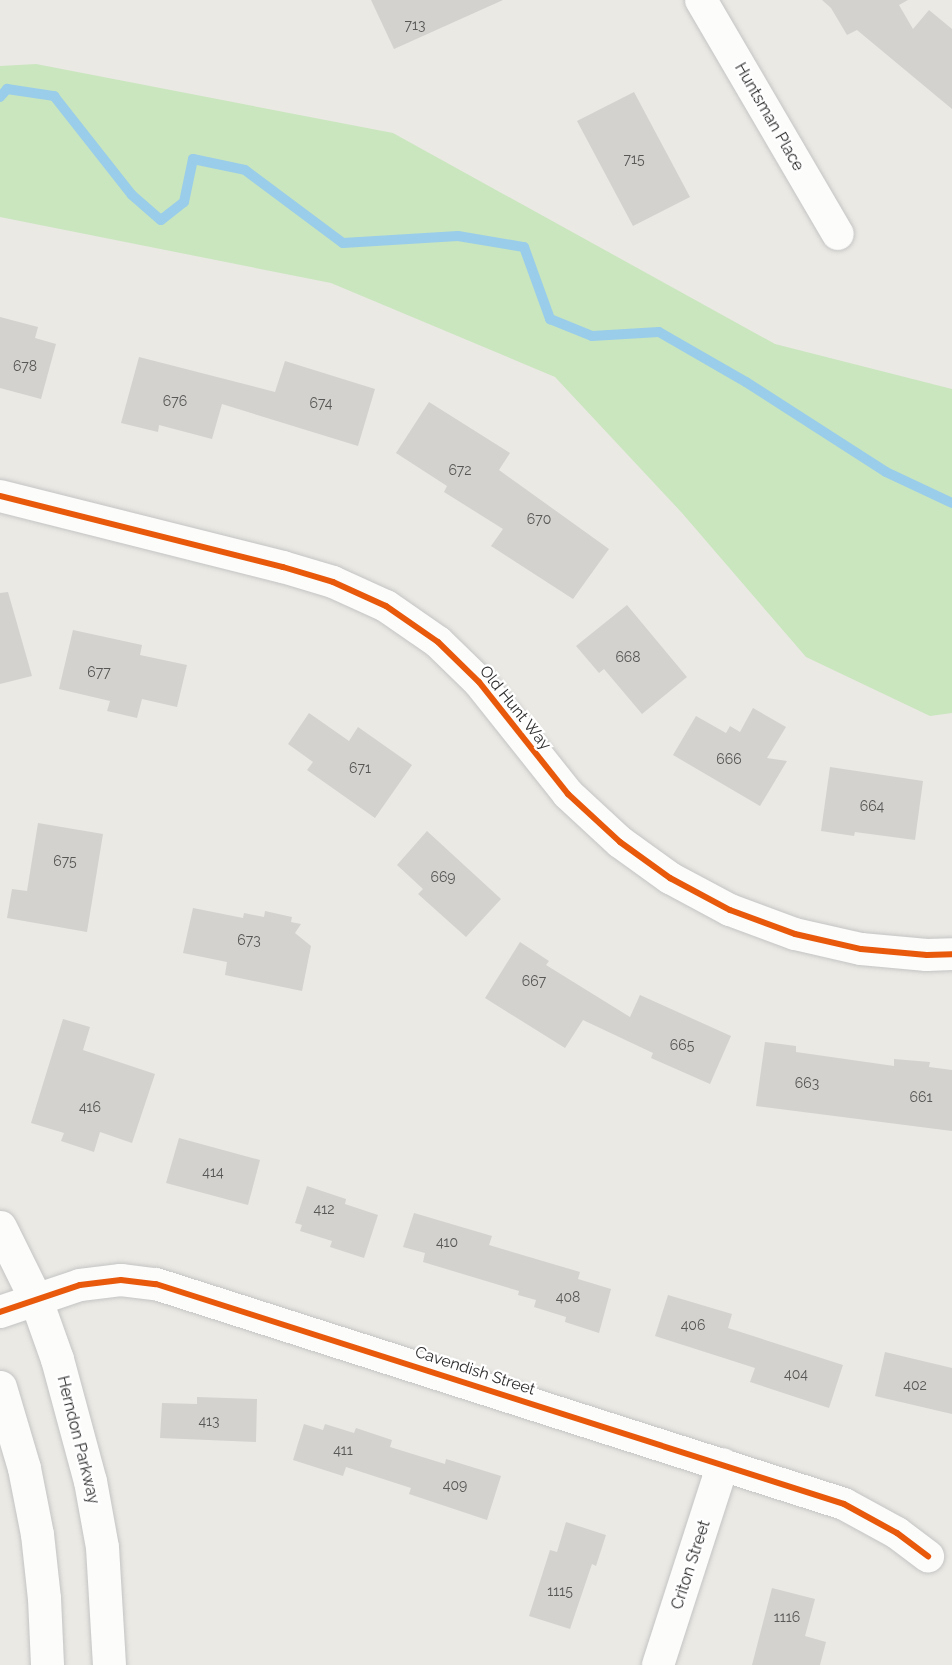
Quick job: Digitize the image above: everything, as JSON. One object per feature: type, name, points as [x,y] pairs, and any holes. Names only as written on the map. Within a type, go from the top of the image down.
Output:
[{"type":"main road","name":"Herndon Parkway","points":[[0,1227],[36,1300],[63,1379],[90,1481],[102,1547],[109,1665]]},
{"type":"main road","points":[[0,1387],[24,1468],[37,1534],[44,1598],[47,1665]]},
{"type":"street","name":"Huntsman Place","points":[[701,0],[838,234]]},
{"type":"street","name":"Old Hunt Way","points":[[0,496],[283,567],[333,582],[386,606],[438,642],[479,682],[568,794],[620,843],[670,878],[730,910],[795,934],[861,949],[927,955],[952,954]]},
{"type":"street","name":"Cavendish Street","points":[[0,1312],[80,1285],[121,1280],[156,1284],[844,1504],[897,1533],[928,1556]]},
{"type":"street","name":"Criton Street","points":[[658,1665],[723,1464]]},
{"type":"green space","points":[[36,64],[393,133],[775,344],[952,389],[952,713],[930,716],[806,657],[682,513],[555,377],[331,283],[0,217],[0,66]]},
{"type":"building","points":[[371,0],[503,0],[394,49]]},
{"type":"building","points":[[822,0],[908,0],[899,5],[913,29],[929,10],[952,29],[952,109],[857,30],[847,35],[831,8]]},
{"type":"building","points":[[634,92],[690,197],[633,226],[577,121]]},
{"type":"building","points":[[0,317],[38,327],[35,338],[56,344],[41,399],[0,388]]},
{"type":"building","points":[[139,357],[275,392],[285,361],[375,389],[358,446],[222,404],[212,439],[159,425],[158,432],[121,423]]},
{"type":"building","points":[[429,402],[510,453],[499,470],[609,549],[573,599],[491,546],[503,529],[444,492],[447,486],[396,453]]},
{"type":"building","points":[[8,592],[32,676],[0,684],[0,593]]},
{"type":"building","points":[[627,605],[687,677],[642,714],[604,669],[599,673],[576,646]]},
{"type":"building","points":[[73,630],[142,645],[140,655],[187,665],[177,707],[142,699],[137,718],[107,711],[110,701],[59,689]]},
{"type":"building","points":[[753,708],[786,727],[767,758],[787,761],[760,806],[673,755],[696,716],[726,733],[730,726],[740,732]]},
{"type":"building","points":[[309,713],[349,741],[358,727],[412,765],[375,818],[307,770],[313,762],[288,744]]},
{"type":"building","points":[[830,767],[923,781],[915,840],[855,832],[854,836],[821,831]]},
{"type":"building","points":[[38,823],[103,834],[87,932],[7,918],[12,889],[27,891]]},
{"type":"building","points":[[427,831],[501,899],[466,937],[418,894],[423,889],[397,865]]},
{"type":"building","points":[[193,908],[243,918],[244,913],[264,917],[265,911],[292,917],[291,922],[301,924],[295,933],[311,946],[302,991],[225,975],[227,962],[183,953]]},
{"type":"building","points":[[520,942],[549,961],[546,965],[630,1017],[640,995],[731,1036],[710,1084],[651,1058],[653,1053],[583,1020],[565,1048],[485,998]]},
{"type":"building","points":[[63,1019],[90,1027],[83,1050],[155,1074],[132,1143],[100,1132],[94,1152],[61,1141],[64,1133],[31,1123]]},
{"type":"building","points":[[765,1042],[796,1046],[796,1052],[894,1066],[894,1059],[930,1062],[929,1067],[952,1070],[952,1131],[756,1106]]},
{"type":"building","points":[[179,1138],[260,1160],[248,1205],[166,1183]]},
{"type":"building","points":[[307,1186],[346,1199],[345,1204],[378,1215],[364,1258],[330,1247],[332,1241],[300,1231],[302,1225],[295,1223]]},
{"type":"building","points":[[414,1213],[492,1236],[489,1245],[580,1272],[578,1279],[611,1289],[599,1333],[565,1322],[566,1317],[534,1307],[536,1300],[518,1295],[519,1291],[423,1262],[425,1253],[403,1247]]},
{"type":"building","points":[[668,1295],[732,1314],[728,1328],[843,1365],[829,1408],[750,1382],[755,1368],[655,1336]]},
{"type":"building","points":[[885,1352],[952,1368],[952,1414],[875,1396]]},
{"type":"building","points":[[197,1397],[257,1399],[256,1442],[160,1438],[162,1403],[197,1404]]},
{"type":"building","points":[[304,1424],[323,1430],[325,1424],[354,1433],[356,1428],[392,1440],[390,1447],[445,1464],[446,1459],[501,1476],[487,1520],[409,1494],[411,1488],[346,1467],[343,1476],[293,1460]]},
{"type":"building","points":[[566,1522],[606,1535],[596,1566],[592,1564],[570,1629],[529,1616],[550,1550],[557,1552]]},
{"type":"building","points":[[772,1588],[815,1599],[805,1636],[826,1642],[820,1665],[752,1665]]},
{"type":"waterway","points":[[0,97],[7,89],[54,96],[132,195],[161,220],[184,202],[193,159],[245,170],[343,243],[458,236],[524,247],[550,319],[592,336],[659,332],[746,382],[886,472],[952,503]]},
{"type":"cycle path","points":[[0,496],[283,567],[333,582],[386,606],[438,642],[479,682],[568,794],[620,842],[670,878],[730,910],[795,934],[861,949],[927,955],[952,954]]},
{"type":"cycle path","points":[[0,1312],[80,1285],[121,1280],[156,1284],[844,1504],[897,1533],[928,1556]]}]
